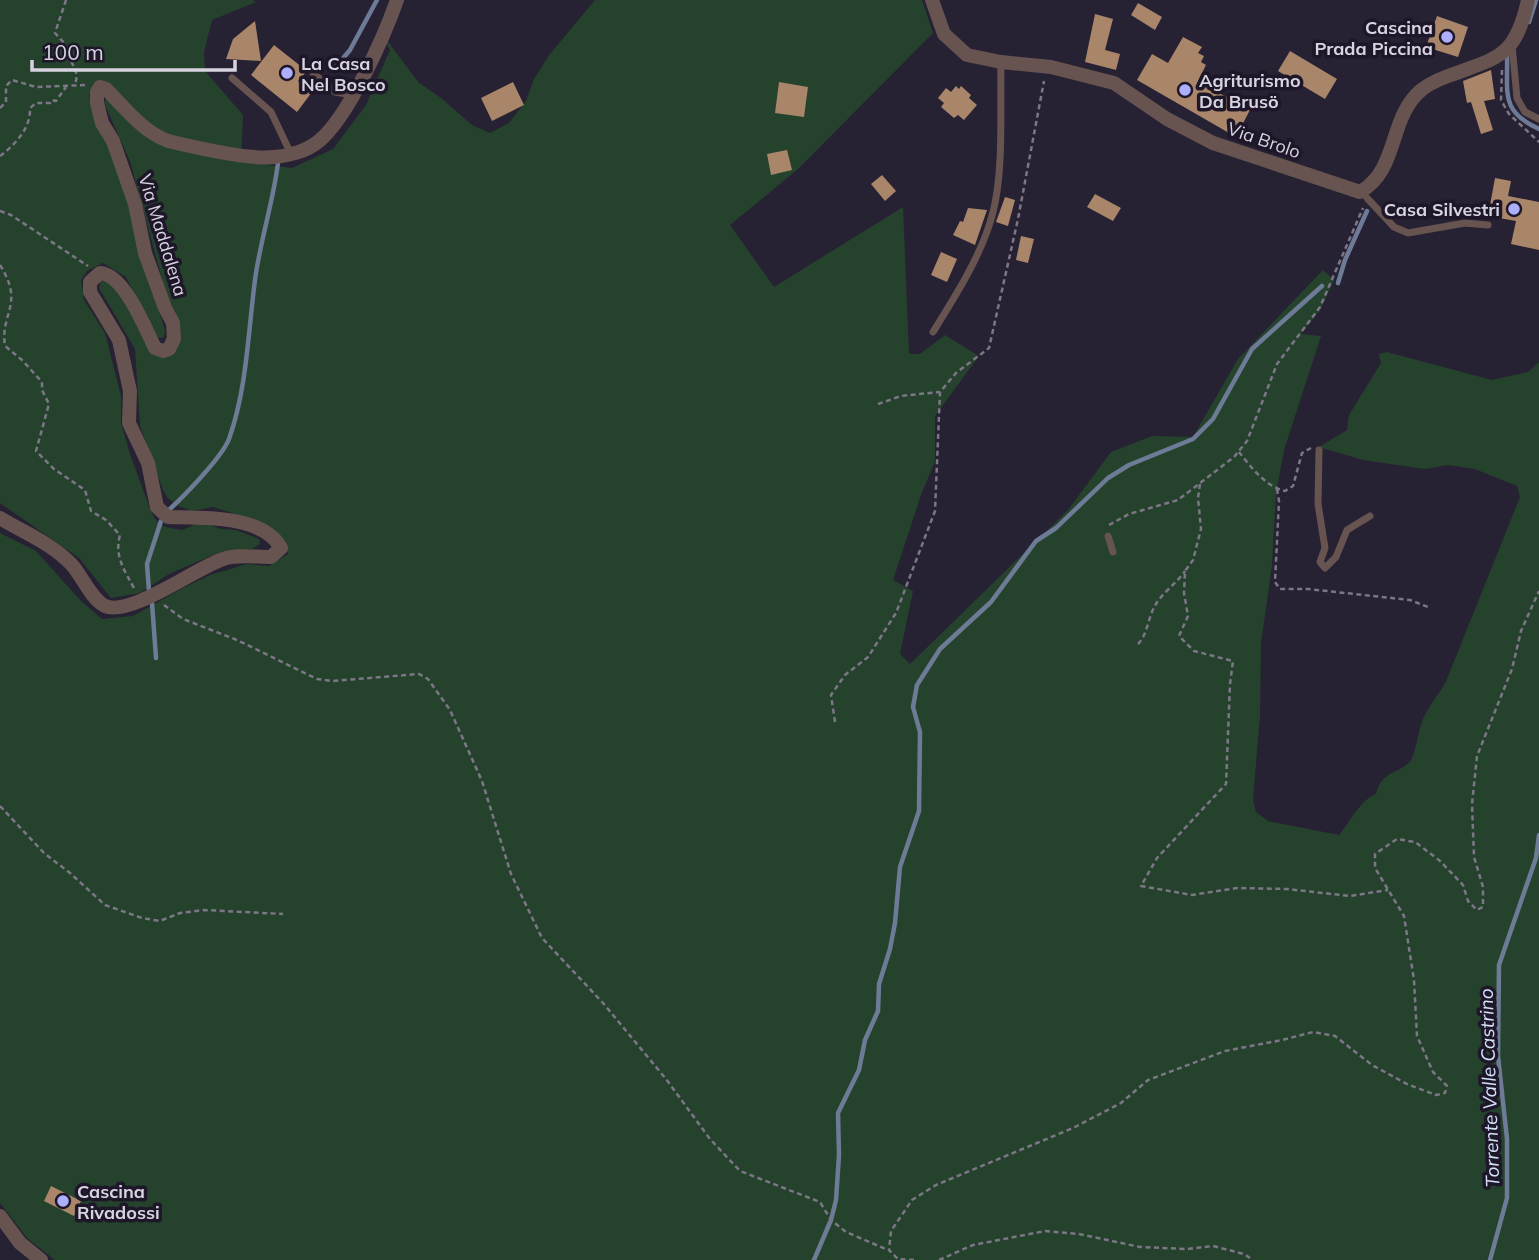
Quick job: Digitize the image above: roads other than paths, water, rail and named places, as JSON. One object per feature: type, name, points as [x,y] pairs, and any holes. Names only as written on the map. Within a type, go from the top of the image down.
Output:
[{"type":"street","points":[[291,154],[317,143],[330,131],[353,95],[397,0]]},
{"type":"street","name":"Via Brolo","points":[[932,0],[944,34],[967,55],[1001,62],[1046,66],[1114,83],[1167,119],[1213,143],[1360,192],[1374,183],[1383,172],[1404,114],[1417,93],[1438,79],[1486,65],[1512,44]]},
{"type":"street","points":[[1512,44],[1517,37],[1528,0]]},
{"type":"street","name":"Via Maddalena","points":[[0,518],[48,546],[71,564],[103,605],[114,608],[149,597],[226,558],[271,557],[281,548],[276,540],[262,530],[209,516],[167,517],[158,507],[148,463],[129,423],[130,391],[119,340],[90,292],[90,282],[100,272],[107,273],[118,282],[155,348],[163,351],[169,349],[174,339],[173,323],[145,253],[135,204],[113,141],[102,123],[97,92],[100,87],[106,89],[139,123],[155,136],[168,141],[272,158],[291,154]]},
{"type":"street","points":[[0,1216],[20,1243],[41,1260]]},
{"type":"lane","points":[[1512,44],[1517,98],[1525,112],[1539,119]]},
{"type":"lane","points":[[933,332],[973,261],[993,214],[998,180],[1001,62]]},
{"type":"lane","points":[[313,73],[335,92],[353,95]]},
{"type":"lane","points":[[232,78],[271,111],[291,154]]},
{"type":"lane","points":[[1367,198],[1394,227],[1408,233],[1465,223],[1488,225]]},
{"type":"lane","points":[[1319,450],[1318,504],[1325,548],[1320,562],[1325,568],[1336,557],[1347,530],[1370,516]]},
{"type":"lane","points":[[1108,536],[1113,552]]},
{"type":"waterway","points":[[334,69],[350,50],[377,0]]},
{"type":"waterway","points":[[1529,22],[1536,0]]},
{"type":"waterway","points":[[1507,56],[1507,91],[1512,108],[1526,122],[1539,129]]},
{"type":"waterway","points":[[170,509],[225,447],[235,420],[243,380],[257,265],[278,163]]},
{"type":"waterway","points":[[1338,283],[1367,211]]},
{"type":"waterway","points":[[814,1260],[831,1220],[836,1200],[838,1113],[859,1070],[865,1040],[878,1011],[879,984],[895,923],[900,867],[919,811],[920,732],[913,707],[917,685],[940,649],[991,602],[1036,541],[1056,528],[1108,478],[1129,465],[1193,439],[1213,419],[1252,349],[1322,286]]},
{"type":"waterway","points":[[149,591],[147,564],[161,521]]},
{"type":"waterway","points":[[152,603],[156,658]]},
{"type":"waterway","name":"Torrente Valle Castrino","points":[[1490,1260],[1507,1198],[1507,1139],[1498,1056],[1499,965],[1536,858],[1539,835]]},
{"type":"place","name":"Cascina Prada Piccina","points":[[1447,37]]},
{"type":"place","name":"La Casa Nel Bosco","points":[[287,73]]},
{"type":"place","name":"Agriturismo Da Brusö","points":[[1185,90]]},
{"type":"place","name":"Casa Silvestri","points":[[1514,209]]},
{"type":"place","name":"Cascina Rivadossi","points":[[63,1201]]}]
